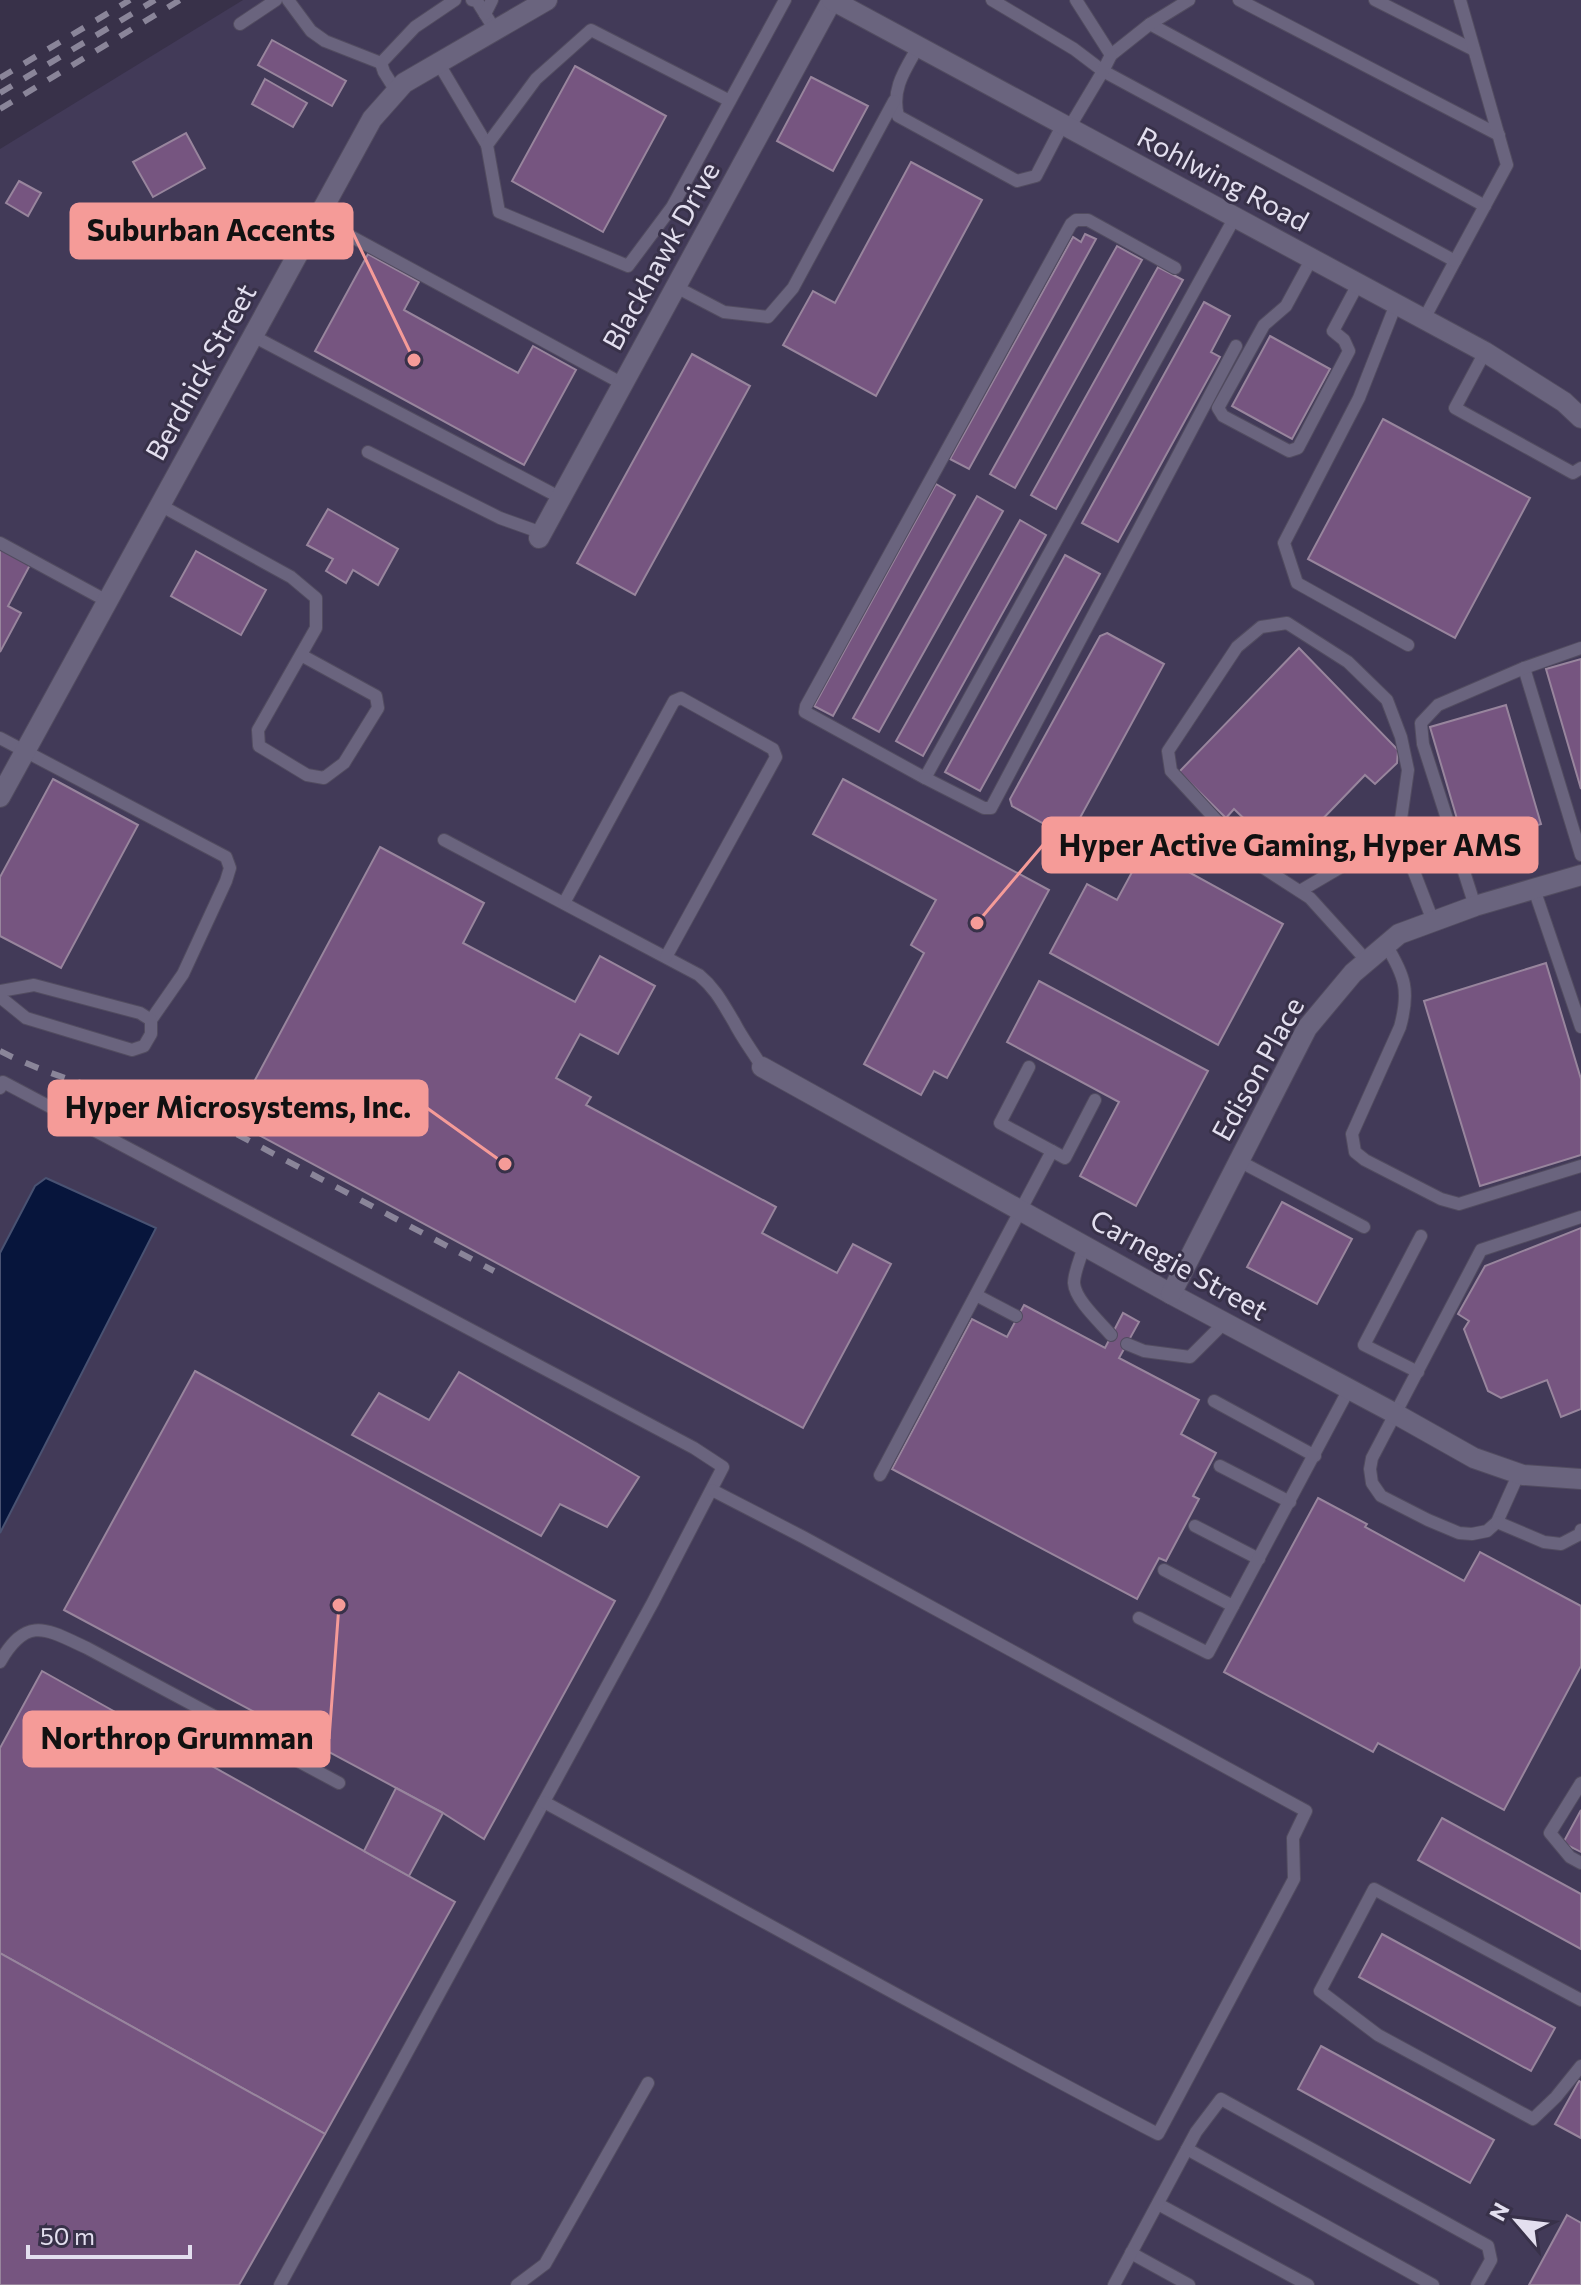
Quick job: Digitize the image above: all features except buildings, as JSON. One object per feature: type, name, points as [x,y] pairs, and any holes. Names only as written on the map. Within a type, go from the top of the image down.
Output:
[{"type":"street","name":"Berdnick Street","points":[[3,784],[24,752],[372,119],[404,83],[439,64],[490,22],[547,0]]},
{"type":"street","name":"Rohlwing Road","points":[[832,0],[1485,352],[1564,402],[1581,418]]},
{"type":"street","name":"Blackhawk Drive","points":[[540,536],[832,0]]},
{"type":"street","name":"Edison Place","points":[[1171,1294],[1307,1028],[1353,973],[1399,934],[1475,906],[1581,875]]},
{"type":"street","name":"Carnegie Street","points":[[762,1067],[1474,1458],[1519,1473],[1581,1479]]},
{"type":"lane","points":[[240,24],[276,0]]},
{"type":"lane","points":[[288,0],[311,31],[325,41],[381,63],[396,91]]},
{"type":"lane","points":[[381,63],[415,27],[455,0]]},
{"type":"lane","points":[[475,0],[490,22]]},
{"type":"lane","points":[[490,22],[492,0]]},
{"type":"lane","points":[[439,64],[487,145],[499,212],[628,266],[672,207],[785,0]]},
{"type":"lane","points":[[992,0],[1074,49],[1103,71],[1455,261]]},
{"type":"lane","points":[[1076,0],[1111,55]]},
{"type":"lane","points":[[894,101],[898,116],[1017,181],[1036,176],[1111,55],[1150,24],[1189,0]]},
{"type":"lane","points":[[1239,0],[1499,135]]},
{"type":"lane","points":[[1375,0],[1474,50]]},
{"type":"lane","points":[[1424,319],[1507,165],[1460,0]]},
{"type":"lane","points":[[1150,24],[1485,206]]},
{"type":"lane","points":[[487,145],[536,79],[591,30],[730,101]]},
{"type":"lane","points":[[676,287],[724,312],[768,317],[793,288],[894,101],[902,76],[918,47]]},
{"type":"lane","points":[[925,778],[1235,217]]},
{"type":"lane","points":[[317,218],[623,384]]},
{"type":"lane","points":[[1175,268],[1088,220],[1076,220],[1071,224],[805,712],[925,778],[984,808],[991,808],[1236,346]]},
{"type":"lane","points":[[1312,258],[1286,306],[1264,325],[1218,408],[1223,416],[1289,451],[1298,448],[1349,351],[1344,340],[1333,331],[1358,284]]},
{"type":"lane","points":[[1396,304],[1359,398],[1284,543],[1297,583],[1408,645]]},
{"type":"lane","points":[[253,336],[561,498]]},
{"type":"lane","points":[[1485,352],[1455,408],[1573,473],[1581,468]]},
{"type":"lane","points":[[368,452],[540,536]]},
{"type":"lane","points":[[160,505],[291,577],[316,598],[316,628],[258,730],[259,746],[307,775],[324,778],[344,763],[378,708],[376,696],[301,655]]},
{"type":"lane","points":[[0,543],[107,601]]},
{"type":"lane","points":[[1367,961],[1310,898],[1256,863],[1171,771],[1168,751],[1237,647],[1261,627],[1287,623],[1348,662],[1387,700],[1401,737],[1408,770],[1399,833],[1433,921]]},
{"type":"lane","points":[[1475,906],[1423,744],[1421,723],[1438,705],[1524,668],[1581,648]]},
{"type":"lane","points":[[1524,668],[1581,855]]},
{"type":"lane","points":[[564,903],[674,701],[681,698],[773,749],[776,757],[666,957]]},
{"type":"lane","points":[[0,738],[226,857],[230,868],[183,974],[151,1020],[151,1034],[144,1046],[132,1050],[26,1018],[0,997]]},
{"type":"lane","points":[[1300,891],[1399,833]]},
{"type":"lane","points":[[444,840],[699,975],[720,997],[762,1067]]},
{"type":"lane","points":[[1534,889],[1581,1027]]},
{"type":"lane","points":[[1386,945],[1402,972],[1404,1012],[1352,1134],[1355,1152],[1428,1193],[1459,1204],[1581,1166]]},
{"type":"lane","points":[[0,991],[34,985],[140,1013],[151,1020]]},
{"type":"lane","points":[[1029,1067],[1000,1123],[1065,1158],[1095,1100]]},
{"type":"lane","points":[[0,1088],[3,1082],[694,1448],[723,1467],[280,2285]]},
{"type":"lane","points":[[880,1475],[1052,1151]]},
{"type":"lane","points":[[1239,1161],[1364,1227]]},
{"type":"lane","points":[[1519,1473],[1497,1522],[1487,1531],[1472,1534],[1459,1533],[1381,1496],[1372,1483],[1370,1469],[1372,1458],[1394,1413],[1481,1250],[1581,1217]]},
{"type":"lane","points":[[1418,1372],[1364,1345],[1421,1236]]},
{"type":"lane","points":[[1084,1246],[1074,1282],[1076,1292],[1111,1335]]},
{"type":"lane","points":[[976,1295],[1016,1316]]},
{"type":"lane","points":[[1127,1344],[1144,1351],[1190,1357],[1225,1322]]},
{"type":"lane","points":[[1139,1618],[1208,1653],[1349,1389]]},
{"type":"lane","points":[[1214,1401],[1315,1456]]},
{"type":"lane","points":[[1220,1466],[1290,1502]]},
{"type":"lane","points":[[544,1802],[1001,2052],[1158,2134],[1294,1879],[1293,1838],[1306,1811],[712,1490]]},
{"type":"lane","points":[[1497,1522],[1544,1542],[1561,1544],[1580,1534],[1581,1530]]},
{"type":"lane","points":[[1195,1526],[1259,1559]]},
{"type":"lane","points":[[1164,1570],[1233,1606]]},
{"type":"lane","points":[[0,1662],[11,1644],[30,1631],[46,1629],[339,1783]]},
{"type":"lane","points":[[1581,1783],[1550,1833],[1570,1857],[1581,1863]]},
{"type":"lane","points":[[1581,2000],[1374,1889],[1320,1991],[1378,2035],[1533,2119],[1581,2066]]},
{"type":"lane","points":[[517,2285],[545,2264],[648,2083]]},
{"type":"lane","points":[[1114,2285],[1196,2132],[1221,2099],[1488,2246],[1491,2260],[1477,2285]]},
{"type":"lane","points":[[1187,2149],[1433,2285]]},
{"type":"lane","points":[[1158,2204],[1308,2285]]},
{"type":"lane","points":[[1131,2253],[1189,2285]]},
{"type":"shaded area","points":[[243,0],[1581,0],[1581,2285],[0,2285],[0,149]]},
{"type":"water","points":[[46,1178],[156,1228],[0,1533],[0,1253],[35,1186]]},
{"type":"railway","points":[[0,78],[130,0]]},
{"type":"railway","points":[[0,93],[155,0]]},
{"type":"railway","points":[[0,109],[180,0]]},
{"type":"railway","points":[[0,1051],[68,1079],[212,1121],[494,1271]]},
{"type":"place","name":"Suburban Accents","points":[[414,360]]},
{"type":"place","name":"Hyper Active Gaming, Hyper AMS","points":[[977,923]]},
{"type":"place","name":"Hyper Microsystems, Inc.","points":[[505,1164]]},
{"type":"place","name":"Northrop Grumman","points":[[339,1605]]}]
